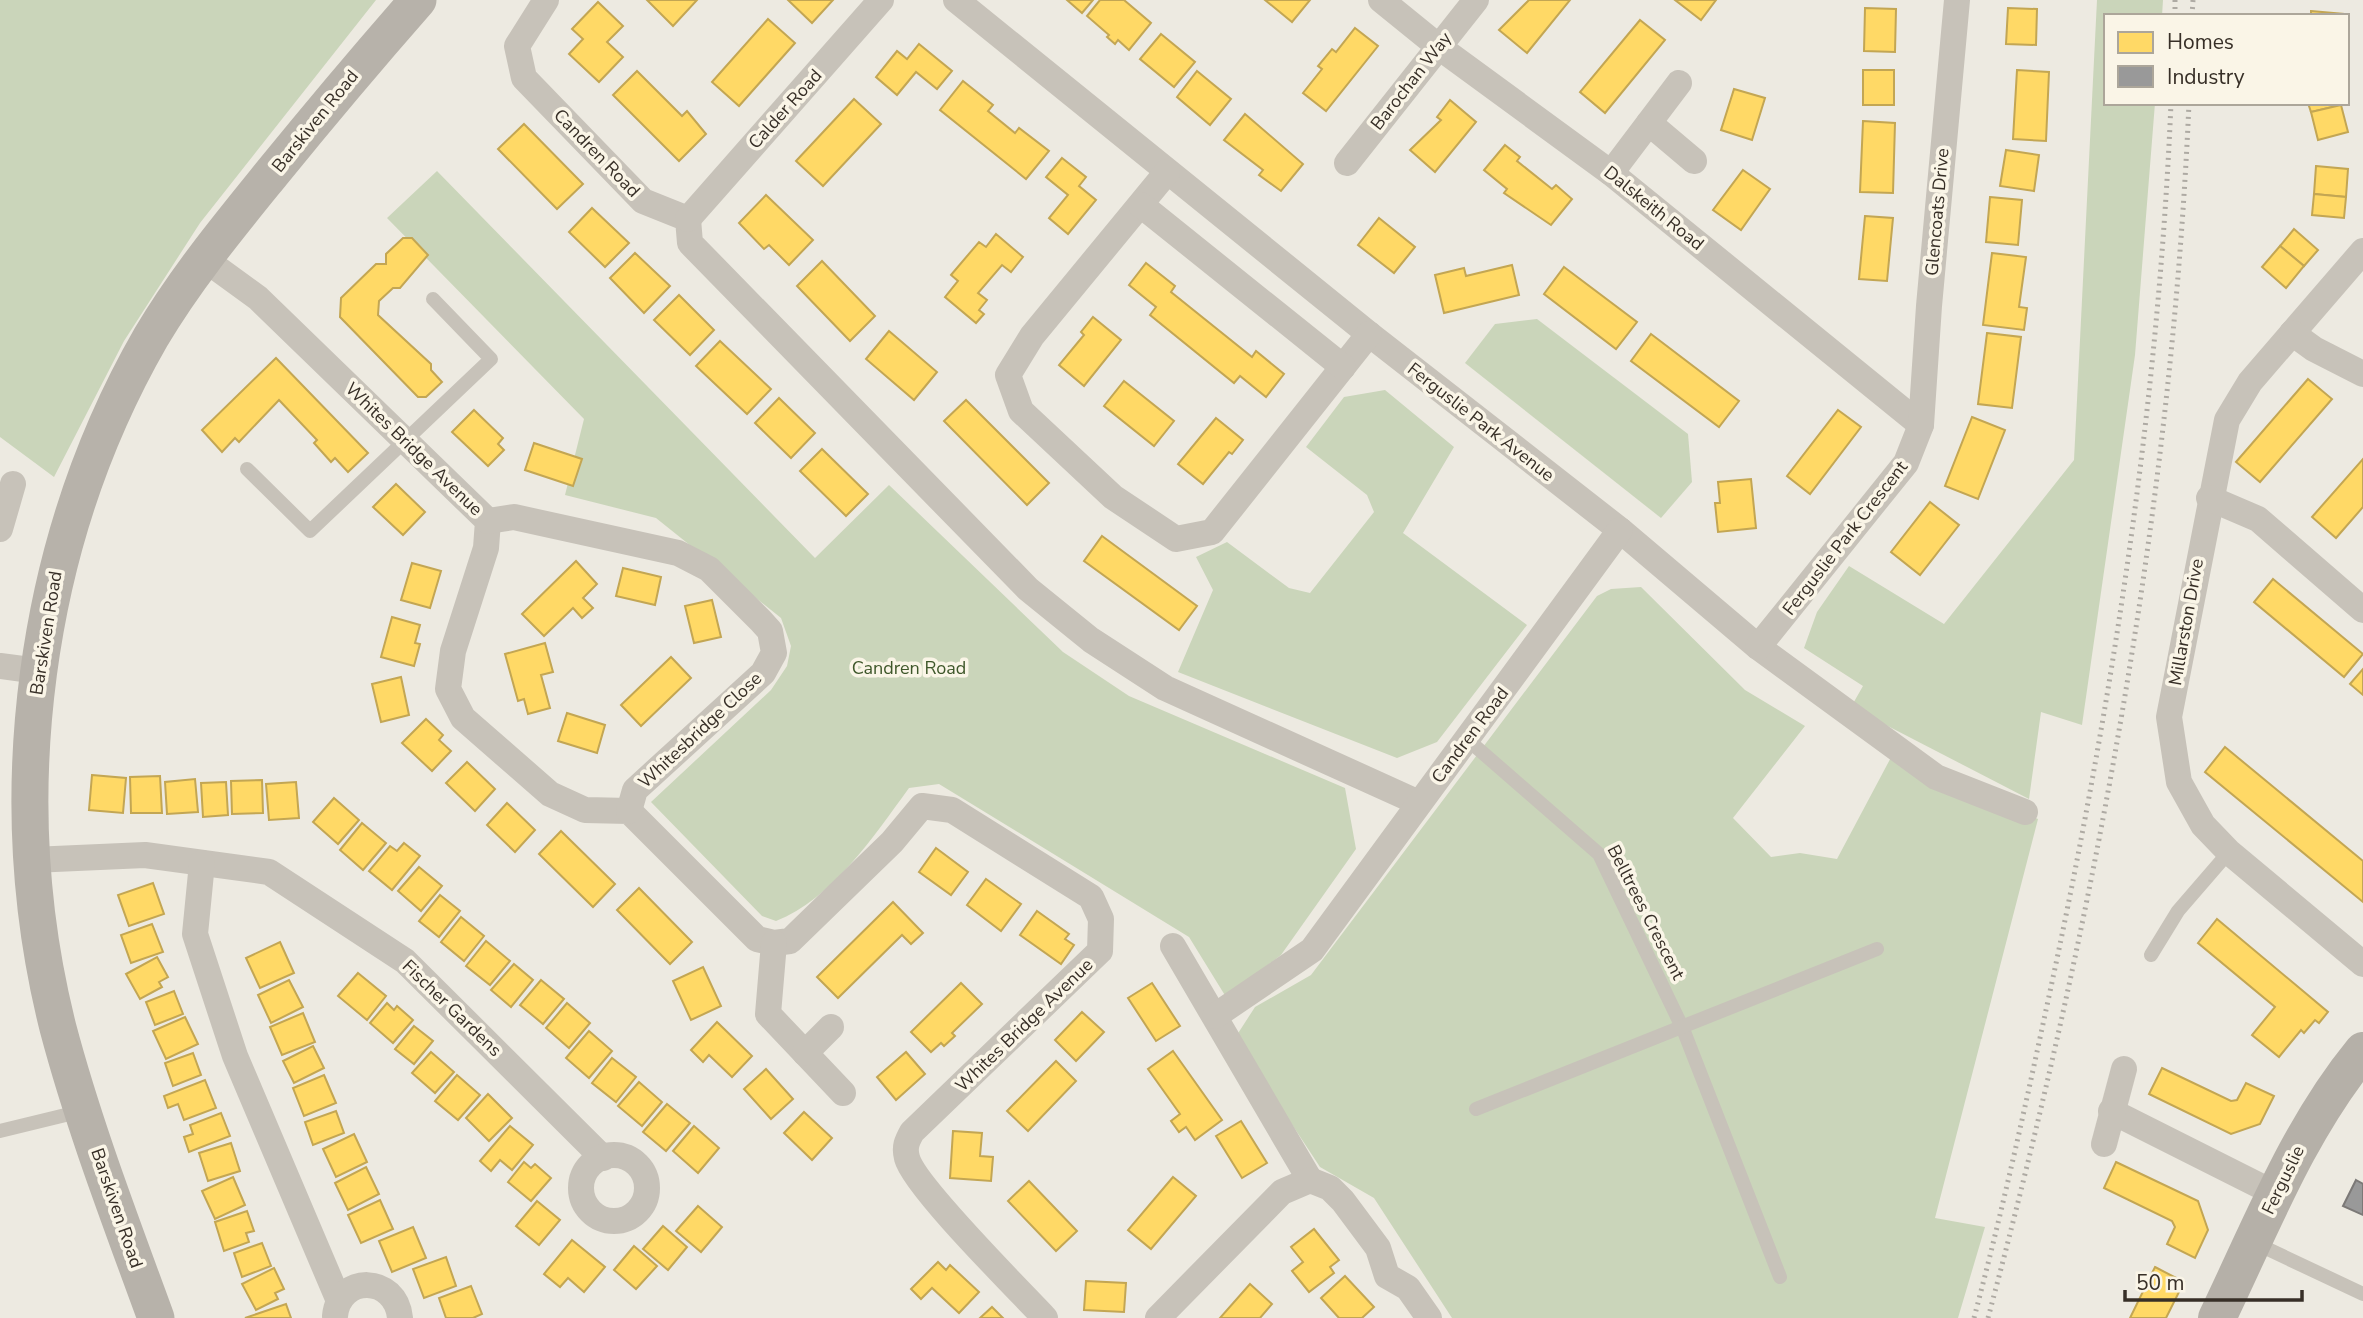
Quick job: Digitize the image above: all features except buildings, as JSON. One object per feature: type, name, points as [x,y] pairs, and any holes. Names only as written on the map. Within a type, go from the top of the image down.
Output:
[{"type":"main road","name":"Ferguslie","points":[[2217,1318],[2320,1108],[2363,1051]]},
{"type":"street","name":"Barskiven Road","points":[[156,1318],[83,1110],[57,1026],[38,932],[28,778],[38,671],[50,588],[77,496],[113,407],[152,335],[202,258],[354,72],[418,0]]},
{"type":"street","name":"Candren Road","points":[[546,0],[517,46],[524,78],[643,201],[688,219]]},
{"type":"street","name":"Calder Road","points":[[688,219],[881,0]]},
{"type":"street","name":"Ferguslie Park Avenue","points":[[956,0],[1369,334],[1620,530],[1758,647],[1936,777],[2025,812]]},
{"type":"street","name":"Dalskeith Road","points":[[1381,0],[1439,47],[1611,173],[1921,425]]},
{"type":"street","name":"Barochan Way","points":[[1347,163],[1476,0]]},
{"type":"street","name":"Glencoats Drive","points":[[1921,425],[1928,306],[1957,0]]},
{"type":"street","points":[[1611,173],[1679,83]]},
{"type":"street","points":[[1649,123],[1694,162]]},
{"type":"street","points":[[1167,172],[1032,336],[1008,375],[1021,411],[1113,497],[1176,539],[1212,532],[1369,334]]},
{"type":"street","points":[[1141,205],[1343,367]]},
{"type":"street","points":[[688,219],[690,243],[742,298],[1018,579],[1091,640],[1165,688],[1419,803],[1312,950],[1215,1016]]},
{"type":"street","name":"Millarston Drive","points":[[2363,251],[2250,382],[2227,419],[2209,498],[2169,717],[2179,782],[2203,825],[2229,852],[2363,964]]},
{"type":"street","name":"Whites Bridge Avenue","points":[[202,258],[258,298],[488,521],[486,548],[453,651],[448,689],[463,718],[550,793],[585,810],[629,811]]},
{"type":"street","points":[[2292,333],[2325,356],[2363,374]]},
{"type":"street","name":"Ferguslie Park Crescent","points":[[1758,647],[1906,463],[1921,425]]},
{"type":"street","points":[[0,529],[13,484]]},
{"type":"street","points":[[2209,498],[2258,519],[2363,610]]},
{"type":"street","name":"Whitesbridge Close","points":[[488,521],[514,517],[678,553],[709,569],[770,631],[774,653],[763,673],[635,790],[629,811]]},
{"type":"street","name":"Candren Road","points":[[1419,803],[1468,740],[1620,530]]},
{"type":"street","points":[[0,666],[38,671]]},
{"type":"street","name":"Whites Bridge Avenue","points":[[774,943],[790,941],[892,842],[922,806],[952,810],[1091,897],[1101,919],[1100,951],[912,1132],[905,1144],[907,1160],[925,1187],[1045,1318]]},
{"type":"street","points":[[629,811],[757,939],[774,943],[768,1014],[843,1093]]},
{"type":"street","name":"Fischer Gardens","points":[[32,860],[145,855],[269,872],[405,961],[603,1158]]},
{"type":"street","points":[[202,863],[195,934],[235,1056],[337,1310],[356,1287],[377,1286],[394,1297],[400,1318]]},
{"type":"street","points":[[1173,946],[1310,1180],[1330,1188],[1343,1201],[1378,1248],[1387,1276],[1408,1289],[1429,1318]]},
{"type":"street","points":[[805,1053],[831,1027]]},
{"type":"street","points":[[2104,1144],[2124,1069]]},
{"type":"street","points":[[2111,1111],[2276,1194]]},
{"type":"street","points":[[1158,1318],[1282,1192],[1310,1180]]},
{"type":"lane","points":[[247,470],[310,531],[491,359],[433,299]]},
{"type":"lane","name":"Belltrees Crescent","points":[[1468,740],[1599,854],[1684,1029],[1780,1277]]},
{"type":"lane","points":[[2151,955],[2173,918],[2229,852]]},
{"type":"lane","points":[[1476,1109],[1684,1029],[1877,949]]},
{"type":"lane","points":[[0,1131],[83,1110]]},
{"type":"lane","points":[[2253,1242],[2363,1294]]},
{"type":"green space","points":[[0,0],[376,0],[200,223],[124,341],[54,477],[0,437]]},
{"type":"green space","points":[[2097,0],[2163,0],[2162,14],[2104,14],[2104,105],[2155,105],[2135,355],[2082,725],[2041,712],[2029,799],[1851,707],[1863,686],[1804,648],[1817,612],[1849,566],[1944,624],[2074,460]]},
{"type":"green space","name":"Candren Road","points":[[437,171],[815,558],[889,485],[1063,652],[1129,696],[1345,788],[1356,849],[1281,955],[1226,997],[1189,937],[939,784],[909,788],[850,864],[815,898],[776,921],[762,916],[651,802],[771,690],[787,666],[791,646],[781,618],[656,518],[565,495],[584,419],[387,218]]},
{"type":"green space","points":[[1537,319],[1688,434],[1692,482],[1661,518],[1465,363],[1495,324]]},
{"type":"green space","points":[[1385,390],[1454,447],[1403,533],[1527,625],[1437,742],[1397,758],[1178,672],[1213,590],[1196,557],[1227,542],[1289,588],[1310,593],[1374,512],[1367,495],[1306,447],[1344,397]]},
{"type":"green space","points":[[1641,587],[1745,690],[1805,726],[1733,818],[1771,857],[1800,853],[1837,859],[1896,748],[1936,777],[2038,819],[1935,1218],[1985,1227],[1958,1318],[1452,1318],[1374,1198],[1320,1167],[1235,1038],[1255,1007],[1311,975],[1597,596],[1611,589]]},
{"type":"railway","points":[[2175,0],[2175,14]]},
{"type":"railway","points":[[2192,14],[2193,0]]},
{"type":"railway","points":[[1974,1318],[2012,1164],[2070,898],[2111,673],[2143,446],[2165,218],[2171,105]]},
{"type":"railway","points":[[1988,1318],[2062,1019],[2122,716],[2165,411],[2180,257],[2189,105]]}]
